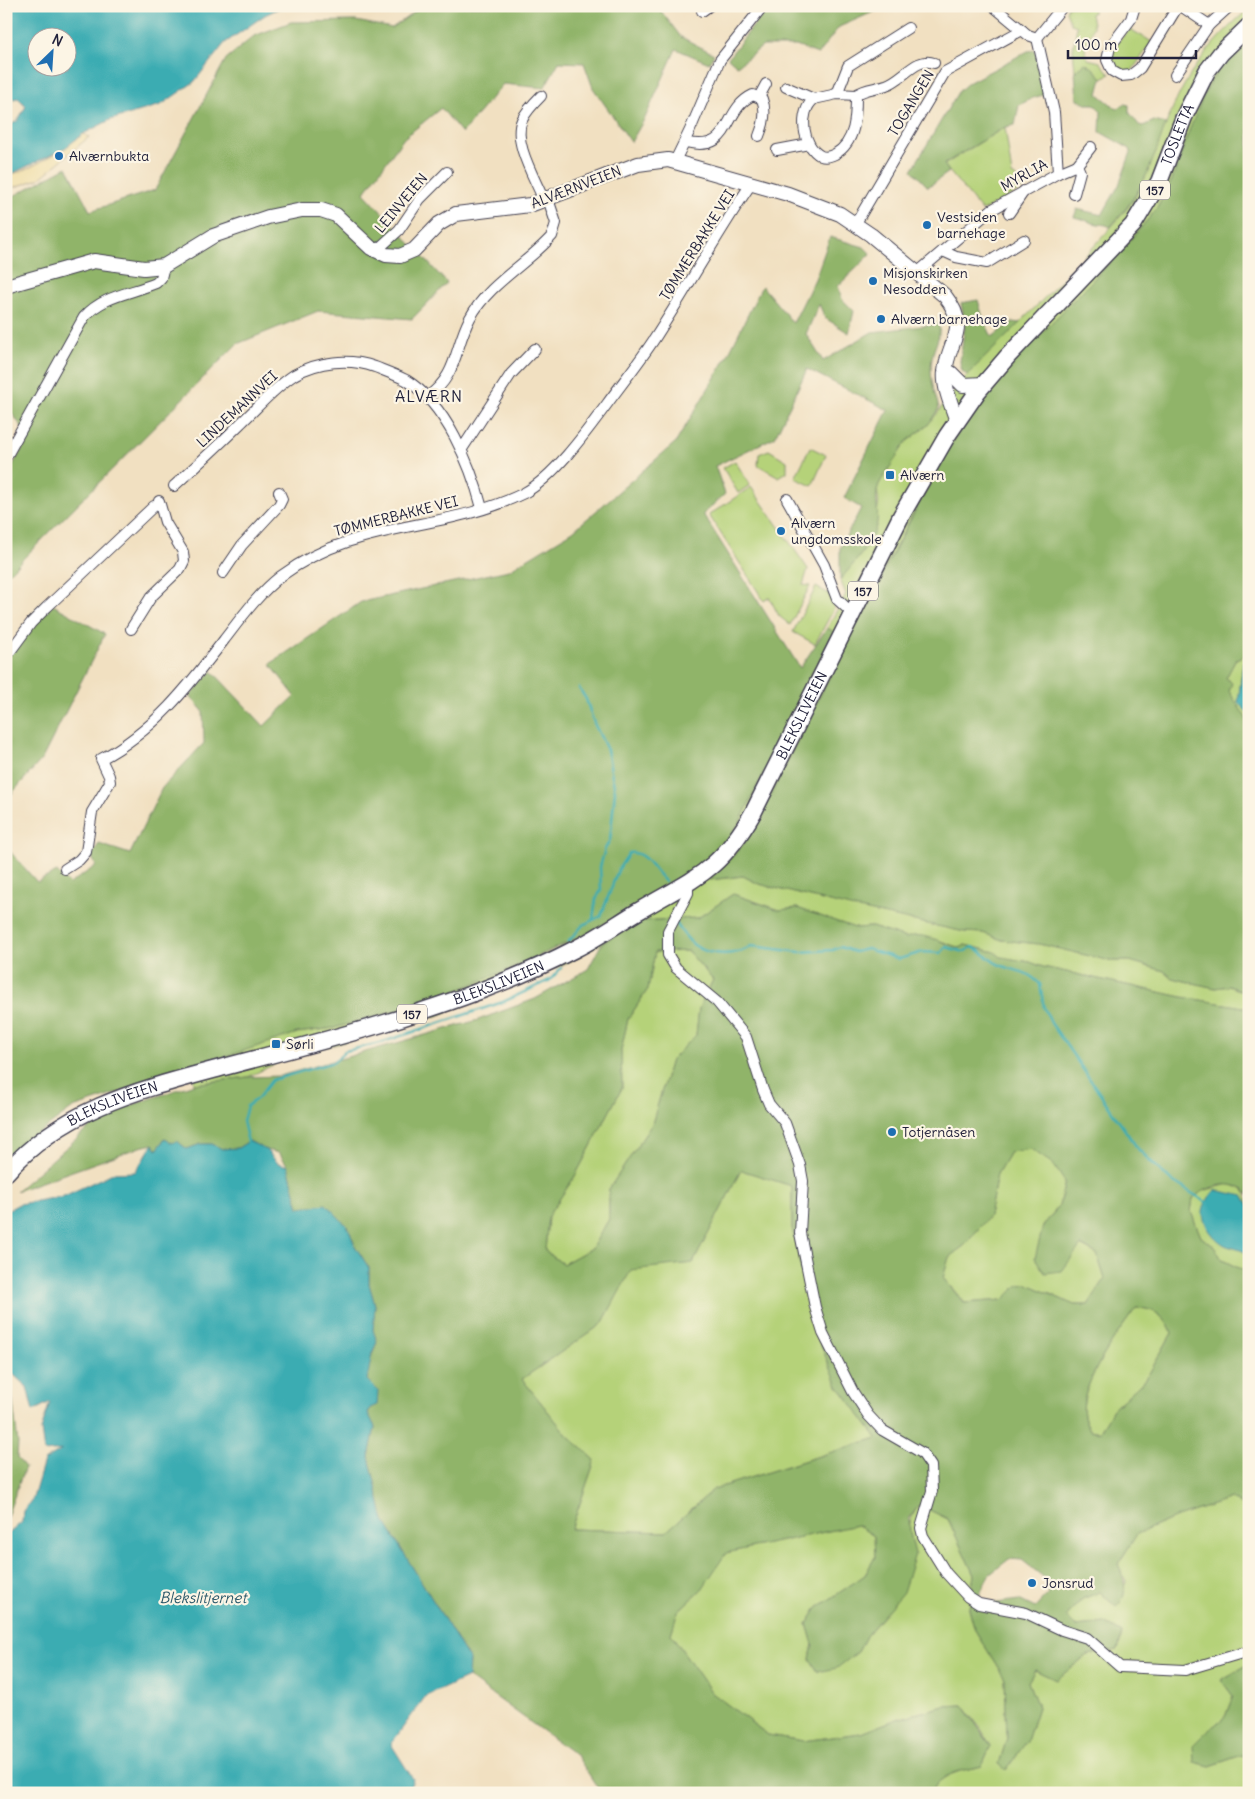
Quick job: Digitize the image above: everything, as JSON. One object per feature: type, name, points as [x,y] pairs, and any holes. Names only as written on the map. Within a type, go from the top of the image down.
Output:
[{"type":"main road","name":"TOSLETTA","points":[[984,384],[1133,225],[1159,182],[1184,117],[1207,71],[1221,53],[1249,26]]},
{"type":"main road","name":"ALVÆRNVEIEN","points":[[376,251],[392,256],[409,253],[418,247],[439,224],[456,214],[512,209],[546,200],[638,164],[659,160],[675,161],[824,206],[856,223],[918,272],[945,296],[955,313],[958,328],[944,375],[961,415]]},
{"type":"main road","points":[[6,286],[94,261],[144,268],[164,266],[212,236],[268,217],[302,210],[321,210],[336,215],[376,251]]},
{"type":"main road","name":"ALVÆRNVEIEN","points":[[951,354],[951,373],[961,415]]},
{"type":"main road","points":[[951,373],[963,385],[984,384]]},
{"type":"main road","name":"157","points":[[961,415],[984,384]]},
{"type":"main road","name":"BLEKSLIVEIEN","points":[[6,1174],[38,1142],[90,1110],[167,1084],[382,1024],[464,996],[574,950],[688,884],[717,863],[746,824],[910,501],[961,415]]},
{"type":"street","points":[[675,161],[720,60],[763,6]]},
{"type":"street","points":[[993,6],[1022,30],[1036,38],[1063,6]]},
{"type":"street","points":[[1135,6],[1131,19],[1108,54],[1108,65],[1112,71],[1121,76],[1131,76],[1140,68],[1179,6],[1208,25]]},
{"type":"street","points":[[1175,75],[1208,25],[1230,6]]},
{"type":"street","points":[[837,94],[848,66],[908,28]]},
{"type":"street","name":"TOGANGEN","points":[[856,223],[945,72],[1022,30]]},
{"type":"street","name":"MYRLIA","points":[[918,272],[991,210],[1058,173],[1054,112],[1036,38]]},
{"type":"street","points":[[786,87],[814,98],[837,94],[856,95],[862,91],[896,80],[920,62],[928,60],[934,63]]},
{"type":"street","points":[[759,97],[766,84]]},
{"type":"street","points":[[685,142],[701,145],[712,143],[722,134],[748,97],[753,95],[759,97],[764,104],[765,116],[759,136]]},
{"type":"street","points":[[814,98],[806,109],[804,119],[810,144],[824,157],[835,154],[847,143],[854,126],[856,95]]},
{"type":"street","points":[[427,397],[439,389],[446,380],[467,324],[480,302],[552,236],[556,223],[527,162],[520,132],[522,119],[541,96]]},
{"type":"street","points":[[777,150],[790,145],[810,144]]},
{"type":"street","points":[[1058,173],[1076,165],[1091,147]]},
{"type":"street","points":[[1074,194],[1080,172],[1076,165]]},
{"type":"street","name":"LEINVEIEN","points":[[376,251],[399,230],[420,198],[447,172]]},
{"type":"street","name":"TØMMERBAKKE VEI","points":[[65,869],[83,857],[86,852],[92,812],[110,782],[101,759],[144,732],[170,708],[254,603],[278,579],[309,557],[343,542],[482,508],[504,501],[533,487],[590,428],[655,338],[752,184]]},
{"type":"street","points":[[1009,214],[1024,191]]},
{"type":"street","points":[[943,251],[956,257],[987,263],[1024,240]]},
{"type":"street","points":[[6,457],[84,317],[97,305],[110,297],[156,283],[161,278],[164,266]]},
{"type":"street","points":[[462,449],[507,380],[535,349]]},
{"type":"street","name":"LINDEMANNVEI","points":[[174,486],[277,388],[305,370],[334,362],[364,364],[406,381],[427,397],[456,437],[462,449],[482,508]]},
{"type":"street","points":[[223,573],[242,544],[280,504],[282,500],[279,492]]},
{"type":"street","points":[[786,499],[824,565],[837,599],[852,613]]},
{"type":"street","points":[[6,656],[47,607],[157,504],[183,552],[184,561],[180,569],[151,597],[131,628]]},
{"type":"street","points":[[688,884],[688,893],[668,931],[668,955],[676,968],[717,1002],[746,1037],[769,1104],[788,1130],[800,1165],[803,1181],[800,1233],[815,1307],[824,1334],[853,1392],[868,1415],[882,1430],[922,1453],[931,1466],[932,1491],[921,1528],[923,1536],[946,1573],[968,1597],[979,1604],[1026,1613],[1062,1630],[1087,1638],[1120,1667],[1185,1670],[1249,1651]]},
{"type":"green space","points":[[423,6],[657,6],[681,37],[714,54],[709,63],[676,49],[645,118],[631,142],[593,88],[584,63],[559,62],[544,88],[503,84],[462,133],[441,108],[404,138],[364,193],[447,283],[412,319],[318,311],[237,344],[6,576],[6,477],[29,437],[6,405],[6,200],[67,167],[90,211],[155,190],[226,59],[254,36],[291,22],[356,21],[392,28]]},
{"type":"green space","points":[[769,6],[887,6],[839,27],[818,54],[796,46],[763,46],[737,66],[728,58]]},
{"type":"green space","points":[[1068,6],[1094,6],[1094,12],[1091,13],[1093,28],[1086,43],[1086,53],[1088,59],[1100,62],[1110,74],[1102,78],[1093,68],[1078,69],[1075,72],[1073,48],[1077,26],[1071,24],[1066,11]]},
{"type":"green space","points":[[1249,9],[1249,37],[1189,131],[1172,180],[1156,210],[1117,255],[982,395],[915,509],[758,820],[744,844],[710,880],[743,876],[759,884],[855,908],[965,932],[983,933],[1002,940],[1039,944],[1111,961],[1130,961],[1164,971],[1172,978],[1215,988],[1228,986],[1249,993],[1249,1008],[1182,997],[1043,967],[1030,962],[1000,957],[995,952],[965,945],[960,948],[941,941],[906,938],[872,927],[855,928],[797,908],[780,910],[733,894],[698,918],[638,921],[573,960],[437,1016],[287,1058],[248,1077],[194,1084],[192,1067],[297,1033],[334,1028],[430,1001],[557,950],[741,820],[813,670],[834,632],[827,628],[846,594],[840,580],[859,555],[873,529],[878,507],[878,487],[894,458],[907,441],[924,428],[969,373],[1068,274],[1132,202],[1144,181],[1173,107],[1190,75],[1210,47]]},
{"type":"green space","points":[[1130,29],[1152,42],[1131,72],[1117,72],[1109,58],[1114,45]]},
{"type":"green space","points":[[1249,37],[1249,653],[1236,659],[1226,678],[1232,683],[1229,691],[1249,723],[1249,993],[1229,986],[1215,988],[1172,978],[1164,971],[1130,961],[1111,961],[1039,944],[1002,940],[983,933],[965,932],[854,908],[759,884],[743,876],[709,880],[744,844],[758,820],[861,614],[944,456],[982,395],[1117,255],[1156,210],[1172,180],[1205,92],[1220,67]]},
{"type":"green space","points":[[1035,50],[1046,94],[1019,105],[1015,125],[1005,127],[944,164],[949,172],[928,187],[912,170],[958,92],[968,83],[1028,51]]},
{"type":"green space","points":[[1085,63],[1093,68],[1102,78],[1098,94],[1117,109],[1124,104],[1129,105],[1129,112],[1139,125],[1143,126],[1154,121],[1166,124],[1138,191],[1110,227],[1074,217],[1077,209],[1102,215],[1119,185],[1131,152],[1130,149],[1100,132],[1101,111],[1094,104],[1086,104],[1077,99],[1075,72]]},
{"type":"green space","points":[[1005,127],[1012,175],[1017,178],[1022,189],[982,211],[944,165]]},
{"type":"green space","points":[[830,237],[864,247],[871,254],[838,286],[842,299],[854,311],[849,333],[825,318],[819,304],[806,334],[823,361],[872,332],[939,324],[939,334],[932,358],[931,371],[939,408],[928,425],[906,442],[879,484],[875,531],[862,554],[840,580],[840,548],[861,508],[844,498],[888,410],[807,369],[775,437],[715,466],[725,494],[703,514],[800,668],[827,628],[834,632],[813,670],[741,820],[725,844],[686,877],[586,934],[510,969],[431,1001],[334,1028],[297,1033],[73,1108],[6,1157],[6,847],[37,882],[57,872],[69,884],[96,866],[91,855],[99,844],[130,854],[162,788],[204,743],[203,711],[190,696],[212,671],[264,726],[295,696],[270,664],[361,602],[509,570],[573,531],[676,442],[726,359],[762,286],[793,323],[815,279]]},
{"type":"green space","points":[[978,300],[983,318],[992,337],[1012,322],[1020,323],[967,375],[962,371],[960,362],[965,324],[961,303]]},
{"type":"green space","points":[[810,447],[826,455],[812,486],[795,478]]},
{"type":"green space","points":[[769,450],[787,461],[787,472],[779,477],[758,465],[759,454]]},
{"type":"green space","points":[[735,461],[750,485],[738,493],[723,468]]},
{"type":"green space","points":[[751,487],[808,569],[803,585],[810,586],[790,625],[779,616],[769,597],[764,601],[709,515]]},
{"type":"green space","points":[[816,587],[839,599],[815,644],[793,632]]},
{"type":"green space","points":[[53,605],[105,634],[42,759],[6,800],[6,646],[10,645]]},
{"type":"green space","points":[[1249,653],[1249,662],[1243,662],[1238,703],[1249,714],[1249,723],[1228,691],[1226,678],[1236,659]]},
{"type":"green space","points":[[733,894],[779,910],[797,908],[855,928],[872,927],[906,938],[919,936],[933,938],[960,948],[965,945],[995,952],[1001,957],[1030,962],[1043,967],[1182,997],[1249,1008],[1249,1195],[1243,1189],[1236,1186],[1221,1185],[1213,1187],[1193,1198],[1191,1212],[1201,1237],[1215,1247],[1222,1260],[1249,1273],[1249,1508],[1231,1499],[1177,1517],[1137,1534],[1118,1564],[1122,1575],[1124,1592],[1116,1607],[1100,1592],[1082,1599],[1066,1617],[1075,1626],[1105,1623],[1122,1633],[1118,1650],[1087,1655],[1056,1680],[1035,1670],[1028,1682],[1038,1707],[1027,1741],[1006,1770],[999,1764],[1007,1738],[1005,1679],[975,1630],[969,1608],[974,1575],[948,1519],[919,1505],[909,1519],[915,1554],[903,1592],[866,1636],[858,1652],[837,1668],[818,1672],[810,1659],[813,1644],[807,1624],[817,1608],[865,1575],[875,1557],[874,1536],[857,1525],[726,1553],[702,1589],[678,1611],[671,1634],[712,1693],[768,1735],[803,1741],[861,1733],[897,1719],[944,1706],[963,1705],[991,1746],[982,1766],[960,1771],[946,1777],[935,1786],[932,1793],[601,1793],[577,1756],[468,1677],[469,1659],[384,1521],[369,1457],[375,1427],[368,1414],[370,1402],[367,1376],[377,1342],[373,1330],[375,1305],[369,1284],[369,1268],[355,1246],[348,1227],[299,1208],[288,1166],[279,1153],[266,1150],[249,1141],[238,1148],[222,1149],[212,1144],[201,1144],[187,1149],[177,1141],[172,1143],[165,1139],[157,1150],[153,1144],[140,1147],[16,1191],[105,1114],[194,1084],[248,1077],[280,1076],[478,1020],[535,999],[588,969],[602,943],[638,921],[698,918]],"holes":[[[688,951],[713,980],[699,1008],[696,1035],[671,1060],[652,1124],[609,1189],[609,1219],[592,1248],[563,1264],[545,1251],[548,1216],[575,1176],[622,1088],[621,1050],[628,1019],[648,989],[655,952]],[[1031,1149],[1053,1164],[1065,1182],[1059,1206],[1043,1226],[1035,1258],[1045,1273],[1062,1271],[1081,1245],[1097,1254],[1105,1279],[1088,1305],[1074,1305],[1028,1284],[1018,1285],[1003,1300],[964,1303],[943,1278],[949,1257],[965,1245],[989,1216],[997,1174],[1010,1152]],[[741,1170],[792,1186],[792,1228],[813,1327],[838,1386],[877,1438],[714,1489],[666,1532],[571,1529],[595,1460],[567,1435],[522,1379],[602,1324],[631,1270],[693,1263]],[[1136,1308],[1142,1308],[1158,1314],[1166,1322],[1172,1333],[1146,1379],[1113,1409],[1100,1432],[1090,1430],[1084,1416],[1087,1390],[1101,1360]],[[1009,1559],[1022,1560],[1046,1579],[1048,1594],[1035,1608],[1019,1600],[989,1604],[979,1596],[989,1575]]]},
{"type":"green space","points":[[688,951],[713,980],[699,1008],[696,1035],[671,1060],[652,1124],[609,1189],[609,1219],[592,1248],[563,1264],[545,1251],[548,1216],[575,1176],[622,1088],[621,1050],[628,1019],[648,989],[655,952]]},
{"type":"green space","points":[[1031,1149],[1054,1164],[1065,1182],[1059,1206],[1043,1226],[1097,1254],[1105,1279],[1088,1305],[1074,1305],[1028,1284],[1018,1285],[1003,1300],[965,1303],[943,1278],[949,1257],[965,1245],[989,1216],[997,1174],[1010,1152]]},
{"type":"green space","points":[[741,1170],[792,1186],[792,1228],[838,1386],[877,1438],[714,1489],[666,1532],[571,1529],[595,1460],[567,1435],[522,1379],[602,1324],[631,1269],[693,1263]]},
{"type":"green space","points":[[1229,1184],[1238,1187],[1246,1193],[1249,1206],[1244,1196],[1226,1245],[1240,1248],[1249,1255],[1249,1273],[1222,1260],[1215,1247],[1201,1237],[1191,1212],[1193,1198],[1202,1191]]},
{"type":"green space","points":[[1136,1308],[1153,1311],[1158,1314],[1166,1322],[1172,1333],[1146,1379],[1113,1409],[1100,1432],[1090,1430],[1084,1416],[1087,1390],[1101,1360]]},
{"type":"green space","points":[[6,1383],[11,1386],[18,1443],[17,1458],[25,1467],[6,1519]]},
{"type":"green space","points":[[1231,1499],[1249,1508],[1249,1664],[1221,1680],[1233,1696],[1225,1717],[1205,1733],[1194,1761],[1210,1766],[1242,1755],[1249,1759],[1249,1793],[932,1793],[935,1786],[946,1777],[960,1771],[982,1766],[991,1746],[963,1705],[944,1706],[897,1719],[861,1733],[803,1741],[768,1735],[712,1693],[671,1634],[678,1611],[702,1589],[725,1553],[857,1525],[874,1536],[875,1557],[865,1575],[817,1608],[807,1624],[813,1644],[810,1659],[858,1652],[866,1636],[884,1615],[915,1554],[911,1539],[910,1523],[919,1505],[948,1519],[974,1575],[969,1608],[975,1630],[1005,1679],[1007,1738],[999,1764],[1027,1741],[1038,1707],[1028,1682],[1035,1670],[1056,1680],[1087,1655],[1118,1650],[1122,1633],[1105,1623],[1075,1626],[1066,1617],[1082,1599],[1100,1592],[1115,1606],[1126,1582],[1118,1564],[1137,1534],[1177,1517]]},
{"type":"green space","points":[[1249,1664],[1249,1759],[1242,1755],[1210,1766],[1194,1762],[1193,1745],[1225,1717],[1233,1696],[1221,1680]]},
{"type":"sand","name":"Alværnbukta","points":[[83,134],[89,137],[39,179],[6,190],[6,175],[35,165]]},
{"type":"water","points":[[6,6],[316,6],[279,8],[265,15],[225,43],[194,82],[161,105],[110,120],[83,134],[65,148],[6,175],[6,128],[18,120],[26,106],[18,98],[13,99],[6,96]]},
{"type":"water","points":[[1243,662],[1249,662],[1249,714],[1238,703]]},
{"type":"water","name":"Blekslitjernet","points":[[165,1139],[172,1143],[177,1141],[187,1149],[201,1144],[212,1144],[222,1149],[238,1148],[249,1141],[266,1150],[278,1163],[288,1166],[299,1208],[326,1204],[348,1227],[355,1246],[369,1268],[369,1284],[375,1305],[373,1330],[377,1342],[372,1353],[367,1380],[378,1391],[377,1405],[370,1408],[368,1413],[375,1427],[369,1457],[384,1521],[469,1659],[468,1677],[425,1697],[391,1744],[413,1779],[408,1793],[6,1793],[6,1536],[22,1522],[23,1511],[33,1498],[44,1461],[62,1450],[44,1452],[41,1430],[50,1402],[33,1411],[27,1387],[6,1368],[6,1211],[19,1204],[64,1196],[113,1173],[135,1172],[153,1144],[157,1150]]},
{"type":"water","points":[[1215,1190],[1244,1196],[1249,1206],[1249,1255],[1241,1250],[1222,1244],[1207,1226],[1203,1211]]},
{"type":"waterway","points":[[579,688],[586,699],[594,723],[607,750],[615,791],[610,840],[605,849],[600,867],[601,890],[596,899],[593,919]]},
{"type":"waterway","points":[[568,942],[583,925],[601,916],[618,870],[629,853],[641,855],[665,881]]},
{"type":"waterway","points":[[676,923],[694,945],[700,949],[715,953],[738,952],[751,946],[800,952],[833,950],[840,947],[855,952],[867,949],[899,959],[923,952],[941,953],[946,947],[964,952],[972,947],[998,964],[1030,976],[1040,984],[1044,1008],[1051,1023],[1138,1149],[1169,1179],[1206,1202]]},
{"type":"waterway","points":[[248,1142],[243,1121],[247,1106],[258,1098],[272,1080],[334,1062],[345,1051],[380,1043],[503,1002],[550,980],[561,968]]},
{"type":"place","name":"Alværnbukta","points":[[59,156]]},
{"type":"place","name":"Vestsiden barnehage","points":[[927,225]]},
{"type":"place","name":"Misjonskirken Nesodden","points":[[873,281]]},
{"type":"place","name":"Alværn barnehage","points":[[881,319]]},
{"type":"place","name":"Alværn","points":[[890,475]]},
{"type":"place","name":"Alværn ungdomsskole","points":[[781,531]]},
{"type":"place","name":"Sørli","points":[[276,1044]]},
{"type":"place","name":"Totjernåsen","points":[[892,1132]]},
{"type":"place","name":"Jonsrud","points":[[1032,1583]]},
{"type":"district","name":"ALVÆRN","points":[[429,396]]}]
